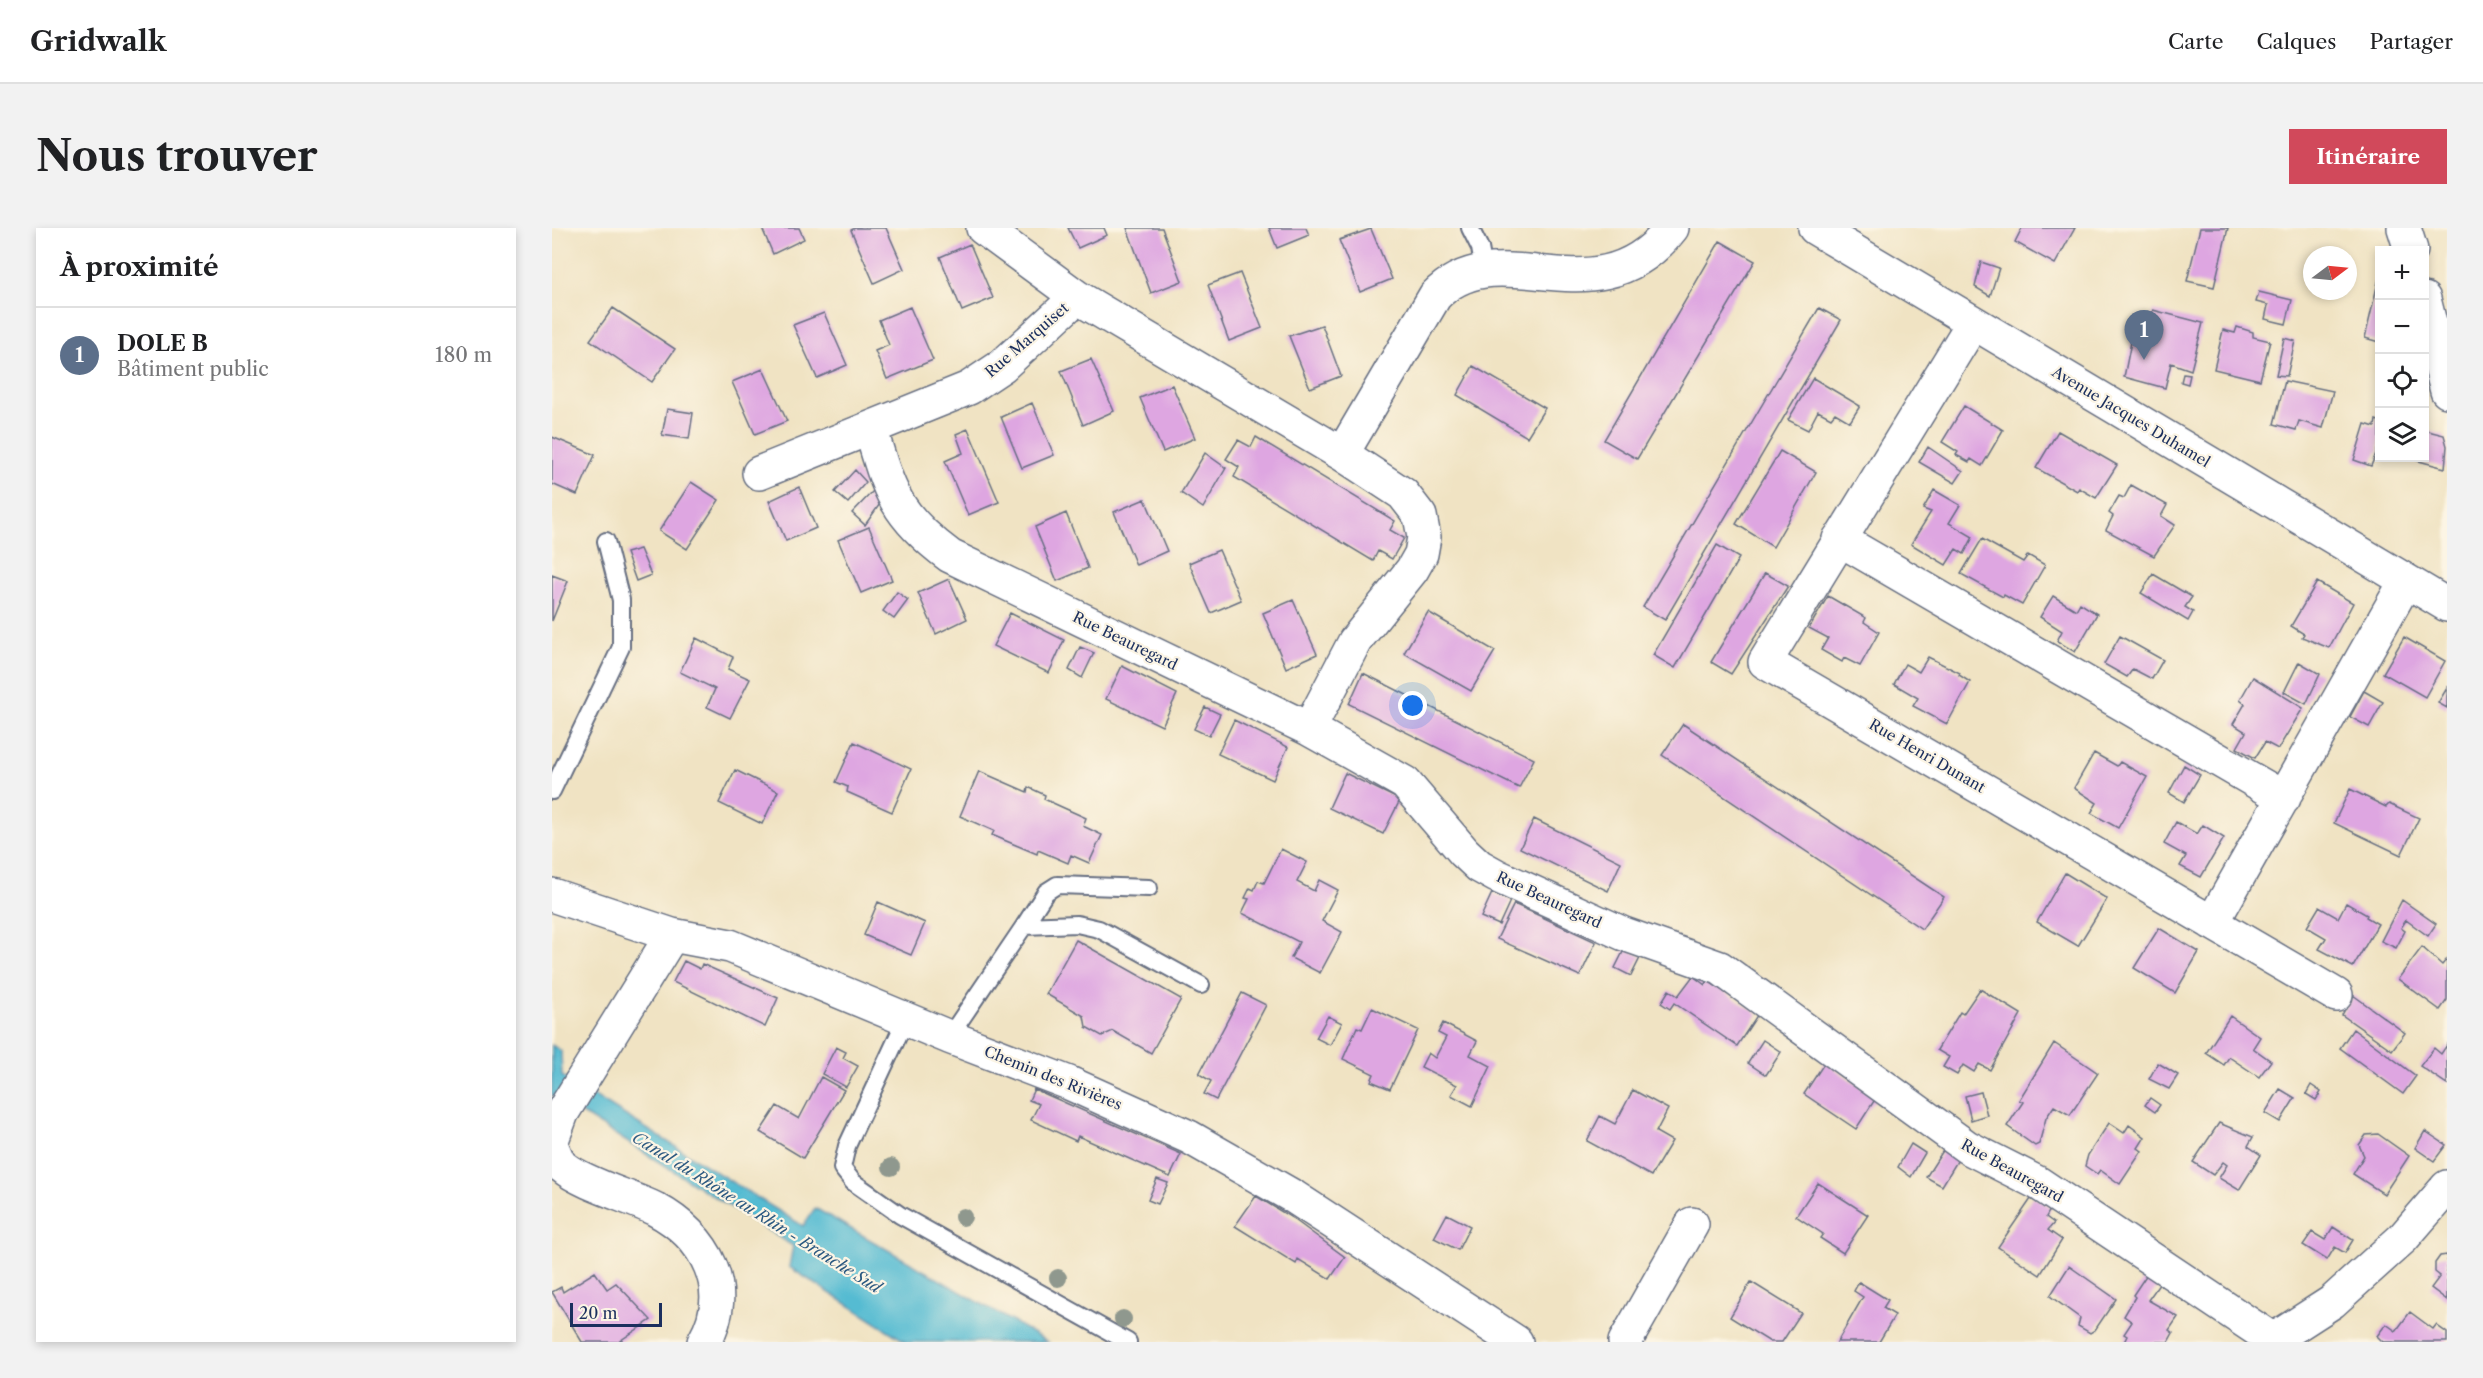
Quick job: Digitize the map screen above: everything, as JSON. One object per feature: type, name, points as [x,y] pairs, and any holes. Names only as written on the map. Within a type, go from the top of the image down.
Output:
[{"type":"street","points":[[983,228],[1077,297]]},
{"type":"street","points":[[1342,454],[1435,296],[1447,281],[1483,265],[1501,263],[1575,273],[1602,271],[1627,264],[1672,228]]},
{"type":"street","name":"Avenue Jacques Duhamel","points":[[1815,228],[2447,605]]},
{"type":"street","points":[[2404,228],[2410,246]]},
{"type":"street","name":"Rue Marquiset","points":[[759,473],[794,457],[871,430],[969,388],[1002,366],[1077,297],[1342,454],[1408,499],[1420,516],[1424,537],[1421,554],[1412,570],[1355,641],[1309,729]]},
{"type":"street","points":[[2424,300],[2447,391]]},
{"type":"street","name":"Rue Henri Dunant","points":[[1974,323],[1765,662],[2336,995]]},
{"type":"street","name":"Rue Beauregard","points":[[871,430],[883,470],[902,513],[923,536],[950,556],[1309,729],[1405,783],[1479,866],[1624,934],[1720,968],[1966,1147],[2038,1183],[2275,1341],[2332,1302],[2403,1238],[2447,1188]]},
{"type":"street","points":[[1839,539],[2284,798]]},
{"type":"street","points":[[2212,923],[2406,581]]},
{"type":"street","name":"Chemin des Rivières","points":[[552,895],[672,935],[730,946],[949,1037],[1069,1083],[1189,1137],[1241,1165],[1516,1342]]},
{"type":"street","points":[[557,1127],[582,1080],[672,935]]},
{"type":"street","points":[[552,1147],[562,1167],[657,1210],[681,1228],[701,1249],[711,1263],[717,1283],[717,1306],[710,1332],[704,1342]]},
{"type":"street","points":[[1625,1342],[1692,1224]]},
{"type":"lane","points":[[1470,228],[1480,248],[1483,265]]},
{"type":"lane","points":[[552,791],[621,647],[621,600],[606,541]]},
{"type":"lane","points":[[949,1037],[1046,892],[1056,885],[1149,888]]},
{"type":"lane","points":[[1024,926],[1077,924],[1099,929],[1201,985]]},
{"type":"lane","points":[[906,1019],[847,1146],[842,1168],[853,1182],[900,1215],[1128,1342]]},
{"type":"water","name":"Canal du Rhône au Rhin - Branche Sud","points":[[552,1045],[561,1051],[562,1076],[803,1226],[815,1208],[1048,1342],[906,1342],[789,1267],[793,1246],[552,1095]]},
{"type":"building","points":[[762,228],[799,228],[804,239],[773,254]]},
{"type":"building","points":[[886,228],[904,269],[874,283],[851,230]]},
{"type":"building","points":[[1068,228],[1104,228],[1107,235],[1078,248]]},
{"type":"building","points":[[1127,228],[1162,228],[1182,281],[1151,293]]},
{"type":"building","points":[[1269,228],[1306,228],[1309,235],[1277,248]]},
{"type":"building","points":[[2022,228],[2075,228],[2055,264],[2015,242]]},
{"type":"building","points":[[2200,228],[2228,228],[2214,287],[2187,281]]},
{"type":"building","points":[[1371,229],[1392,279],[1360,292],[1339,240]]},
{"type":"building","points":[[1720,241],[1755,261],[1637,459],[1604,440]]},
{"type":"building","points":[[970,244],[993,298],[962,311],[940,257]]},
{"type":"building","points":[[1981,262],[1999,268],[1990,296],[1975,287]]},
{"type":"building","points":[[1240,273],[1262,328],[1229,341],[1208,285]]},
{"type":"building","points":[[2259,292],[2292,300],[2286,324],[2265,319],[2268,305],[2256,302]]},
{"type":"building","points":[[2375,295],[2375,341],[2365,338]]},
{"type":"building","points":[[910,307],[933,360],[887,379],[875,351],[889,345],[879,320]]},
{"type":"building","points":[[613,308],[675,349],[652,382],[590,340]]},
{"type":"building","points":[[1819,308],[1841,320],[1665,620],[1643,607]]},
{"type":"building","points":[[2153,310],[2203,323],[2191,370],[2171,363],[2165,388],[2124,377],[2132,337],[2145,340]]},
{"type":"building","points":[[824,313],[847,365],[817,378],[793,325]]},
{"type":"building","points":[[2138,316],[2145,317],[2141,332],[2134,331]]},
{"type":"building","points":[[1322,325],[1341,376],[1310,388],[1289,336]]},
{"type":"building","points":[[2237,327],[2253,332],[2253,337],[2270,341],[2260,380],[2214,369],[2223,330],[2235,333]]},
{"type":"building","points":[[2284,338],[2295,341],[2287,376],[2276,375]]},
{"type":"building","points":[[1091,359],[1114,411],[1083,425],[1061,371]]},
{"type":"building","points":[[1473,366],[1545,408],[1527,437],[1457,395]]},
{"type":"building","points":[[763,369],[787,421],[755,434],[732,382]]},
{"type":"building","points":[[2183,374],[2190,375],[2188,384],[2181,382]]},
{"type":"building","points":[[1813,378],[1860,406],[1850,422],[1835,413],[1831,418],[1818,411],[1808,430],[1788,420]]},
{"type":"building","points":[[2285,381],[2333,391],[2323,428],[2299,421],[2296,430],[2274,424]]},
{"type":"building","points":[[1172,385],[1195,438],[1163,452],[1140,398]]},
{"type":"building","points":[[1032,403],[1054,455],[1022,468],[1001,417]]},
{"type":"building","points":[[1964,406],[2003,430],[1982,466],[1971,459],[1969,462],[1956,455],[1958,452],[1942,442]]},
{"type":"building","points":[[667,409],[693,413],[689,439],[662,435]]},
{"type":"building","points":[[2365,424],[2375,427],[2375,456],[2371,466],[2354,460]]},
{"type":"building","points":[[968,429],[999,502],[968,515],[945,461],[963,453],[956,434]]},
{"type":"building","points":[[2058,431],[2117,465],[2096,498],[2079,488],[2077,491],[2036,468]]},
{"type":"building","points":[[2429,431],[2444,435],[2447,446],[2445,468],[2422,462],[2429,462]]},
{"type":"building","points":[[552,437],[595,455],[577,495],[552,484]]},
{"type":"building","points":[[1256,437],[1395,521],[1390,530],[1404,538],[1392,559],[1378,551],[1373,561],[1234,477],[1239,467],[1226,459],[1238,440],[1251,447]]},
{"type":"building","points":[[1928,447],[1963,471],[1955,483],[1919,462]]},
{"type":"building","points":[[1780,451],[1816,472],[1773,547],[1736,524]]},
{"type":"building","points":[[1205,453],[1226,468],[1203,508],[1181,493]]},
{"type":"building","points":[[855,470],[866,482],[848,503],[835,492]]},
{"type":"building","points":[[691,482],[719,500],[687,549],[659,531]]},
{"type":"building","points":[[2131,485],[2167,505],[2161,516],[2175,525],[2154,556],[2106,530],[2113,516],[2109,513],[2119,496],[2124,498]]},
{"type":"building","points":[[799,487],[816,528],[786,541],[769,501]]},
{"type":"building","points":[[875,489],[882,501],[865,525],[852,513]]},
{"type":"building","points":[[1934,490],[1960,505],[1949,523],[1973,537],[1964,554],[1956,549],[1946,565],[1911,544],[1931,512],[1923,509]]},
{"type":"building","points":[[1145,499],[1167,551],[1136,565],[1114,512]]},
{"type":"building","points":[[1066,513],[1088,568],[1057,581],[1035,527]]},
{"type":"building","points":[[869,527],[892,580],[861,593],[838,540]]},
{"type":"building","points":[[1982,539],[2023,562],[2028,555],[2045,565],[2022,605],[1961,574]]},
{"type":"building","points":[[1717,545],[1739,558],[1675,668],[1653,655]]},
{"type":"building","points":[[640,549],[651,575],[636,581],[626,553]]},
{"type":"building","points":[[1219,550],[1241,600],[1211,613],[1189,563]]},
{"type":"building","points":[[1765,573],[1788,586],[1731,674],[1711,662]]},
{"type":"building","points":[[2153,574],[2192,597],[2185,607],[2193,612],[2188,621],[2141,593]]},
{"type":"building","points":[[552,575],[568,581],[552,621]]},
{"type":"building","points":[[949,579],[967,619],[936,634],[918,593]]},
{"type":"building","points":[[2317,582],[2353,603],[2329,648],[2302,637],[2304,634],[2291,626]]},
{"type":"building","points":[[897,592],[908,600],[894,619],[883,611]]},
{"type":"building","points":[[1828,596],[1866,618],[1864,622],[1879,632],[1860,666],[1844,658],[1842,662],[1821,650],[1828,638],[1809,628]]},
{"type":"building","points":[[2053,596],[2076,610],[2080,603],[2097,614],[2075,652],[2057,641],[2062,631],[2040,617]]},
{"type":"building","points":[[1293,600],[1317,654],[1286,668],[1263,613]]},
{"type":"building","points":[[1428,612],[1495,651],[1471,691],[1404,653]]},
{"type":"building","points":[[1010,613],[1064,640],[1049,673],[993,646]]},
{"type":"building","points":[[2120,636],[2163,660],[2152,679],[2133,669],[2127,677],[2104,664]]},
{"type":"building","points":[[2404,637],[2445,661],[2425,697],[2383,673]]},
{"type":"building","points":[[696,638],[733,657],[728,669],[750,679],[730,718],[707,707],[715,689],[680,672]]},
{"type":"building","points":[[1080,647],[1094,653],[1082,678],[1069,670]]},
{"type":"building","points":[[1928,657],[1960,673],[1959,675],[1970,682],[1947,724],[1913,706],[1918,698],[1894,684],[1905,664],[1919,672]]},
{"type":"building","points":[[2299,662],[2320,674],[2306,704],[2284,692]]},
{"type":"building","points":[[1122,666],[1177,694],[1162,726],[1106,699]]},
{"type":"building","points":[[1363,673],[1534,759],[1519,788],[1349,704]]},
{"type":"building","points":[[2253,677],[2303,708],[2278,749],[2265,742],[2255,758],[2237,748],[2246,732],[2233,724],[2245,704],[2240,700]]},
{"type":"building","points":[[2447,688],[2447,708],[2438,703]]},
{"type":"building","points":[[2364,691],[2383,702],[2369,727],[2350,717]]},
{"type":"building","points":[[1205,707],[1220,714],[1209,736],[1194,729]]},
{"type":"building","points":[[1234,720],[1288,747],[1273,780],[1218,754]]},
{"type":"building","points":[[1683,724],[1944,897],[1922,929],[1662,755]]},
{"type":"building","points":[[854,742],[911,769],[892,812],[847,792],[848,787],[836,782]]},
{"type":"building","points":[[2094,753],[2117,766],[2120,762],[2147,777],[2118,828],[2091,813],[2097,803],[2074,788]]},
{"type":"building","points":[[2184,765],[2200,775],[2184,802],[2169,793]]},
{"type":"building","points":[[735,770],[778,791],[762,824],[719,803]]},
{"type":"building","points":[[979,771],[1027,792],[1028,787],[1045,795],[1044,799],[1086,818],[1083,826],[1102,835],[1089,863],[1071,855],[1068,863],[1038,850],[1037,854],[992,835],[994,831],[960,816]]},
{"type":"building","points":[[1345,773],[1400,800],[1383,834],[1329,808]]},
{"type":"building","points":[[2350,789],[2386,807],[2389,804],[2419,818],[2401,855],[2334,823]]},
{"type":"building","points":[[1534,819],[1621,862],[1608,891],[1520,848]]},
{"type":"building","points":[[2176,822],[2197,834],[2203,825],[2224,838],[2201,877],[2180,866],[2186,856],[2164,844]]},
{"type":"building","points":[[1281,849],[1307,862],[1297,882],[1314,891],[1319,880],[1338,890],[1322,921],[1342,932],[1320,973],[1291,958],[1299,942],[1242,913],[1249,899],[1245,898],[1250,888],[1254,890],[1258,881],[1264,883]]},
{"type":"building","points":[[2065,873],[2107,899],[2078,946],[2037,922]]},
{"type":"building","points":[[1492,893],[1510,901],[1499,925],[1481,917]]},
{"type":"building","points":[[2402,900],[2436,924],[2428,936],[2406,920],[2401,928],[2405,931],[2396,948],[2381,941]]},
{"type":"building","points":[[878,902],[925,923],[911,955],[864,935]]},
{"type":"building","points":[[2346,903],[2378,924],[2353,967],[2319,949],[2326,938],[2307,927],[2319,907],[2338,918]]},
{"type":"building","points":[[1514,904],[1596,942],[1580,976],[1497,939]]},
{"type":"building","points":[[2159,928],[2199,952],[2175,993],[2134,968]]},
{"type":"building","points":[[1076,940],[1181,999],[1151,1053],[1113,1031],[1102,1036],[1086,1027],[1084,1016],[1046,994]]},
{"type":"building","points":[[2422,947],[2442,965],[2447,959],[2447,1000],[2440,1010],[2398,979]]},
{"type":"building","points":[[1625,948],[1641,956],[1631,976],[1615,968]]},
{"type":"building","points":[[684,961],[700,969],[702,964],[778,998],[765,1027],[673,982]]},
{"type":"building","points":[[1693,976],[1705,985],[1708,981],[1758,1014],[1737,1046],[1674,1003],[1670,1009],[1661,1003],[1669,990],[1678,996]]},
{"type":"building","points":[[1980,989],[2021,1014],[1990,1070],[1979,1064],[1974,1072],[1963,1065],[1957,1075],[1943,1067],[1949,1057],[1937,1050],[1960,1012],[1963,1014]]},
{"type":"building","points":[[1242,993],[1266,1005],[1216,1100],[1204,1094],[1211,1081],[1199,1074]]},
{"type":"building","points":[[2353,995],[2405,1033],[2392,1050],[2342,1015]]},
{"type":"building","points":[[1372,1008],[1418,1030],[1390,1089],[1371,1081],[1374,1074],[1343,1059],[1357,1027],[1362,1029]]},
{"type":"building","points":[[1328,1016],[1342,1023],[1330,1045],[1316,1038]]},
{"type":"building","points":[[2230,1016],[2260,1037],[2253,1048],[2271,1061],[2259,1077],[2229,1057],[2224,1065],[2206,1053]]},
{"type":"building","points":[[1443,1023],[1477,1041],[1470,1055],[1491,1066],[1472,1106],[1451,1095],[1457,1085],[1421,1067],[1428,1053],[1435,1058],[1446,1037],[1438,1033]]},
{"type":"building","points":[[2353,1029],[2416,1076],[2403,1094],[2340,1048]]},
{"type":"building","points":[[1763,1040],[1781,1052],[1766,1075],[1748,1063]]},
{"type":"building","points":[[2054,1043],[2098,1073],[2070,1115],[2054,1106],[2046,1118],[2039,1144],[2035,1146],[2007,1126],[2023,1102],[2019,1100]]},
{"type":"building","points":[[2447,1045],[2447,1084],[2420,1066],[2434,1048],[2441,1054]]},
{"type":"building","points":[[836,1047],[846,1052],[843,1058],[858,1066],[846,1087],[822,1074]]},
{"type":"building","points":[[1825,1062],[1876,1098],[1856,1129],[1804,1094]]},
{"type":"building","points":[[2158,1063],[2178,1075],[2169,1089],[2149,1079]]},
{"type":"building","points":[[821,1077],[844,1090],[803,1158],[760,1132],[777,1106],[799,1119]]},
{"type":"building","points":[[2311,1085],[2321,1092],[2316,1100],[2306,1094]]},
{"type":"building","points":[[1034,1089],[1181,1154],[1170,1177],[1078,1136],[1076,1141],[1031,1120],[1039,1104],[1029,1100]]},
{"type":"building","points":[[2280,1089],[2295,1098],[2280,1122],[2265,1113]]},
{"type":"building","points":[[1633,1090],[1668,1109],[1656,1132],[1672,1141],[1651,1176],[1587,1141],[1600,1116],[1615,1124]]},
{"type":"building","points":[[1981,1092],[1987,1115],[1971,1120],[1965,1096]]},
{"type":"building","points":[[2150,1098],[2160,1105],[2155,1112],[2145,1105]]},
{"type":"building","points":[[2109,1123],[2124,1133],[2129,1125],[2145,1137],[2138,1148],[2142,1151],[2120,1184],[2100,1170],[2097,1174],[2085,1166],[2088,1155]]},
{"type":"building","points":[[2219,1123],[2253,1137],[2248,1146],[2261,1155],[2239,1190],[2219,1178],[2227,1165],[2223,1162],[2213,1175],[2193,1162]]},
{"type":"building","points":[[2425,1131],[2446,1145],[2434,1161],[2415,1148]]},
{"type":"building","points":[[2378,1134],[2409,1156],[2384,1194],[2353,1174],[2364,1156],[2359,1145],[2366,1135]]},
{"type":"building","points":[[1911,1144],[1925,1153],[1911,1177],[1898,1167]]},
{"type":"building","points":[[1944,1149],[1959,1158],[1942,1186],[1926,1177]]},
{"type":"building","points":[[1157,1179],[1168,1183],[1158,1204],[1148,1200]]},
{"type":"building","points":[[1818,1183],[1868,1215],[1843,1253],[1820,1238],[1823,1234],[1796,1216]]},
{"type":"building","points":[[1256,1196],[1292,1218],[1345,1257],[1330,1279],[1298,1259],[1296,1264],[1235,1226]]},
{"type":"building","points":[[2033,1196],[2051,1208],[2046,1217],[2054,1223],[2048,1230],[2062,1240],[2040,1275],[1998,1247]]},
{"type":"building","points":[[1447,1214],[1470,1226],[1458,1250],[1434,1238]]},
{"type":"building","points":[[2333,1227],[2353,1240],[2345,1253],[2335,1247],[2327,1260],[2303,1245],[2312,1232],[2325,1240]]},
{"type":"building","points":[[2447,1255],[2447,1300],[2431,1288],[2440,1276],[2435,1272],[2435,1263],[2440,1256]]},
{"type":"building","points":[[2069,1266],[2116,1299],[2095,1330],[2090,1333],[2078,1326],[2080,1318],[2050,1296]]},
{"type":"building","points":[[595,1272],[607,1289],[616,1283],[651,1320],[618,1342],[582,1342],[552,1292],[561,1287],[563,1292]]},
{"type":"building","points":[[2147,1274],[2160,1283],[2148,1300],[2178,1317],[2169,1330],[2173,1333],[2168,1342],[2124,1342],[2127,1336],[2124,1334],[2132,1322],[2124,1316],[2135,1297],[2133,1295]]},
{"type":"building","points":[[1751,1282],[1801,1313],[1782,1342],[1770,1342],[1730,1317]]},
{"type":"building","points":[[1859,1282],[1888,1300],[1883,1308],[1895,1315],[1879,1342],[1837,1342],[1863,1297],[1854,1291]]},
{"type":"building","points":[[2410,1312],[2433,1329],[2436,1325],[2447,1333],[2447,1342],[2383,1342],[2377,1336],[2386,1324],[2396,1331]]},
{"type":"place","name":"DOLE B","points":[[2144,360]]}]
